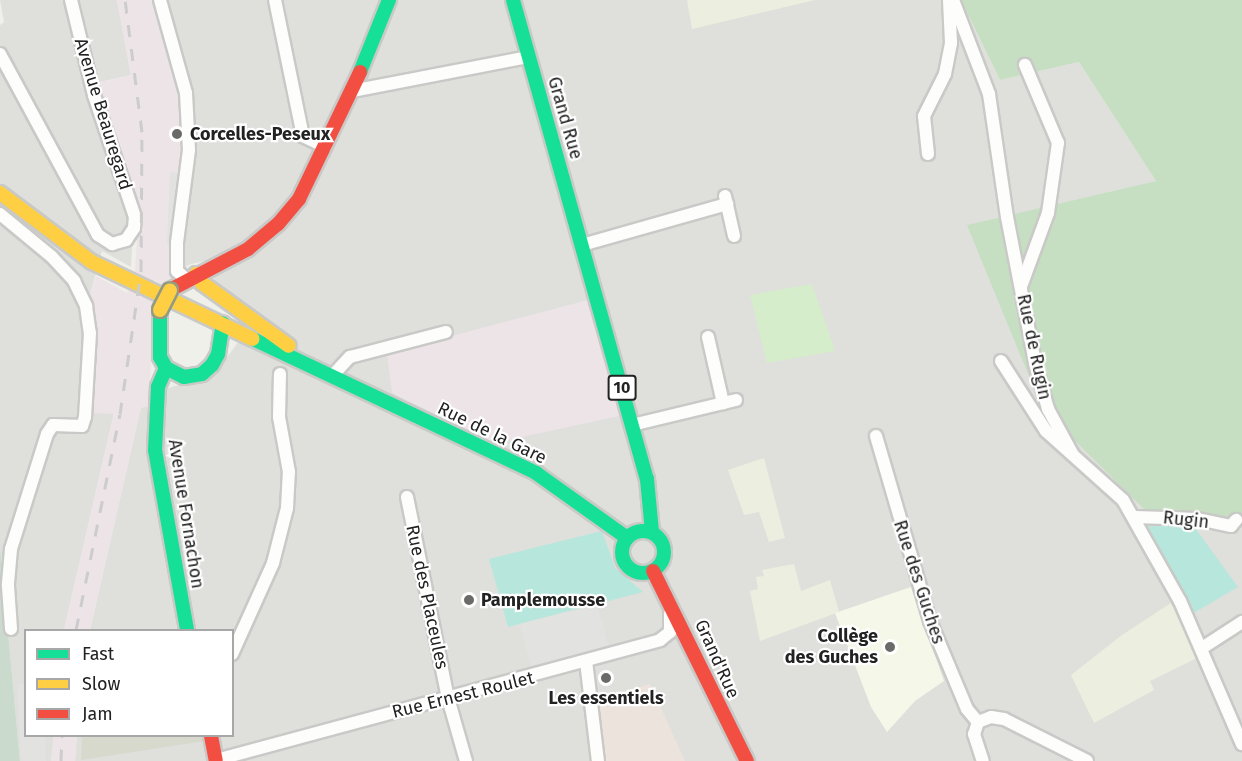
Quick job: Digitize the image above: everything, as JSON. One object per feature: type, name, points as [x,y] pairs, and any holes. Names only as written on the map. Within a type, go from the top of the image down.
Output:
[{"type":"main road","points":[[223,323],[218,354],[208,370],[191,377],[166,368],[158,345],[160,310],[170,290],[191,276],[248,249],[278,224],[299,200],[352,90],[389,0]]},
{"type":"main road","name":"Grand Rue","points":[[513,0],[582,245]]},
{"type":"main road","name":"Rue de la Gare","points":[[0,194],[65,245],[126,279],[333,375],[537,474],[627,538]]},
{"type":"main road","name":"10","points":[[582,245],[651,497],[652,532]]},
{"type":"main road","name":"Rue de la Gare","points":[[191,276],[333,375]]},
{"type":"main road","name":"Avenue Fornachon","points":[[166,368],[158,387],[155,450],[187,629]]},
{"type":"main road","points":[[639,531],[652,532],[662,542],[664,555],[653,571],[639,573],[627,565],[622,551],[627,538],[639,531]]},
{"type":"main road","name":"Grand'Rue","points":[[653,571],[747,761]]},
{"type":"main road","points":[[211,737],[216,761]]},
{"type":"street","name":"Avenue Beauregard","points":[[0,54],[98,235],[116,245],[130,236],[134,228],[135,217],[94,95],[71,0]]},
{"type":"street","points":[[160,0],[186,93],[189,150],[177,243],[177,271],[191,276]]},
{"type":"street","points":[[275,0],[303,136],[326,147]]},
{"type":"street","points":[[928,154],[924,116],[945,74],[951,43],[951,0]]},
{"type":"street","points":[[951,0],[989,94],[1021,285]]},
{"type":"street","points":[[352,90],[529,57]]},
{"type":"street","name":"Rue de Rugin","points":[[1025,65],[1058,143],[1048,213],[1021,285],[1048,409],[1073,455]]},
{"type":"street","points":[[582,245],[726,200],[734,236]]},
{"type":"street","points":[[0,214],[52,257],[74,281],[86,306],[89,343],[82,426],[53,425],[47,434],[12,549],[8,586],[11,629]]},
{"type":"street","points":[[52,257],[58,255],[65,245]]},
{"type":"street","points":[[333,375],[351,357],[446,332]]},
{"type":"street","points":[[708,336],[723,403]]},
{"type":"street","name":"Rue de Rugin","points":[[1000,361],[1046,431],[1115,490],[1134,517],[1202,648],[1242,744]]},
{"type":"street","points":[[234,650],[273,563],[287,508],[290,472],[279,417],[280,375]]},
{"type":"street","points":[[632,425],[736,400]]},
{"type":"street","name":"Rue des Guches","points":[[876,436],[930,621],[967,709],[978,722]]},
{"type":"street","name":"Rue des Placeules","points":[[407,497],[448,698],[466,761]]},
{"type":"street","name":"Rugin","points":[[1134,517],[1198,519],[1232,526],[1236,520]]},
{"type":"street","name":"Rue Ernest Roulet","points":[[216,761],[586,661],[667,636],[671,622],[667,596]]},
{"type":"street","points":[[1202,648],[1242,622]]},
{"type":"street","points":[[586,661],[598,761]]},
{"type":"street","points":[[983,761],[974,734],[978,722],[991,717],[1004,719],[1087,761]]},
{"type":"shaded area","points":[[0,0],[66,0],[128,218],[132,249],[131,267],[102,251],[90,295],[93,413],[114,413],[64,629],[24,629],[24,737],[54,737],[51,761],[20,761],[0,546],[0,25],[4,22]]},
{"type":"shaded area","points":[[78,0],[117,0],[131,75],[96,83]]},
{"type":"shaded area","points":[[117,0],[160,0],[186,93],[177,271],[163,285],[154,280],[149,406],[141,408],[90,629],[64,629],[114,414],[93,413],[90,295],[96,276],[127,293],[135,270],[138,225],[96,83],[131,75]]},
{"type":"shaded area","points":[[160,0],[961,0],[1000,80],[1079,62],[1156,181],[968,225],[1196,515],[1242,524],[1242,761],[75,761],[77,737],[234,737],[234,629],[90,629],[141,407],[149,406],[168,388],[214,375],[258,315],[215,284],[213,277],[225,257],[191,264],[177,271]]},
{"type":"shaded area","points":[[687,0],[815,0],[692,29]]},
{"type":"shaded area","points":[[170,172],[177,173],[175,245],[167,245]]},
{"type":"shaded area","points":[[588,300],[624,415],[494,443],[392,393],[387,353]]},
{"type":"shaded area","points":[[764,458],[785,538],[769,542],[759,512],[744,515],[728,470]]},
{"type":"shaded area","points":[[1190,521],[1238,587],[1192,614],[1146,527]]},
{"type":"shaded area","points":[[602,531],[615,568],[643,592],[508,627],[489,559]]},
{"type":"shaded area","points":[[0,546],[20,761],[0,761]]},
{"type":"shaded area","points":[[794,564],[801,591],[830,580],[839,612],[760,641],[750,591],[758,589],[756,577],[764,576],[762,570]]},
{"type":"shaded area","name":"Collège des Guches","points":[[911,587],[944,681],[915,701],[887,732],[871,707],[835,613]]},
{"type":"shaded area","points":[[1171,603],[1197,658],[1150,681],[1154,690],[1094,723],[1071,675],[1122,635]]},
{"type":"shaded area","points":[[597,604],[611,654],[534,677],[519,624]]},
{"type":"shaded area","points":[[24,684],[24,737],[45,737],[46,761],[21,761],[17,685]]},
{"type":"shaded area","points":[[650,684],[685,761],[591,761],[587,703]]},
{"type":"shaded area","points":[[54,737],[77,737],[75,761],[51,761]]},
{"type":"shaded area","points":[[82,737],[204,737],[205,741],[81,760]]},
{"type":"green space","points":[[961,0],[1242,0],[1242,524],[1145,510],[1042,408],[967,225],[1156,181],[1079,62],[1000,80]]},
{"type":"green space","points":[[812,284],[835,351],[767,363],[750,295]]},
{"type":"railway","points":[[76,629],[120,414],[141,271],[142,132],[125,0]]},
{"type":"railway","points":[[61,761],[62,737]]},
{"type":"traffic: fast","points":[[360,72],[389,0]]},
{"type":"traffic: fast","points":[[513,0],[647,479],[652,532]]},
{"type":"traffic: fast","points":[[160,310],[160,357],[166,368],[184,377],[202,374],[212,365],[218,354],[223,323]]},
{"type":"traffic: fast","points":[[253,339],[536,473],[627,538]]},
{"type":"traffic: fast","points":[[166,368],[158,387],[155,450],[187,629]]},
{"type":"traffic: fast","points":[[643,531],[658,537],[664,552],[658,567],[643,573],[628,567],[622,552],[628,537],[643,531]]},
{"type":"traffic: slow","points":[[0,193],[92,262],[253,339]]},
{"type":"traffic: slow","points":[[196,274],[202,283],[289,346]]},
{"type":"traffic: slow","points":[[160,310],[170,290]]},
{"type":"traffic: jam","points":[[170,290],[248,249],[278,224],[299,199],[360,72]]},
{"type":"traffic: jam","points":[[653,571],[747,761]]},
{"type":"traffic: jam","points":[[211,737],[216,761]]},
{"type":"place","name":"Corcelles-Peseux","points":[[177,134]]},
{"type":"place","name":"Pamplemousse","points":[[469,600]]},
{"type":"place","name":"Collège des Guches","points":[[890,647]]},
{"type":"place","name":"Les essentiels","points":[[606,678]]}]
